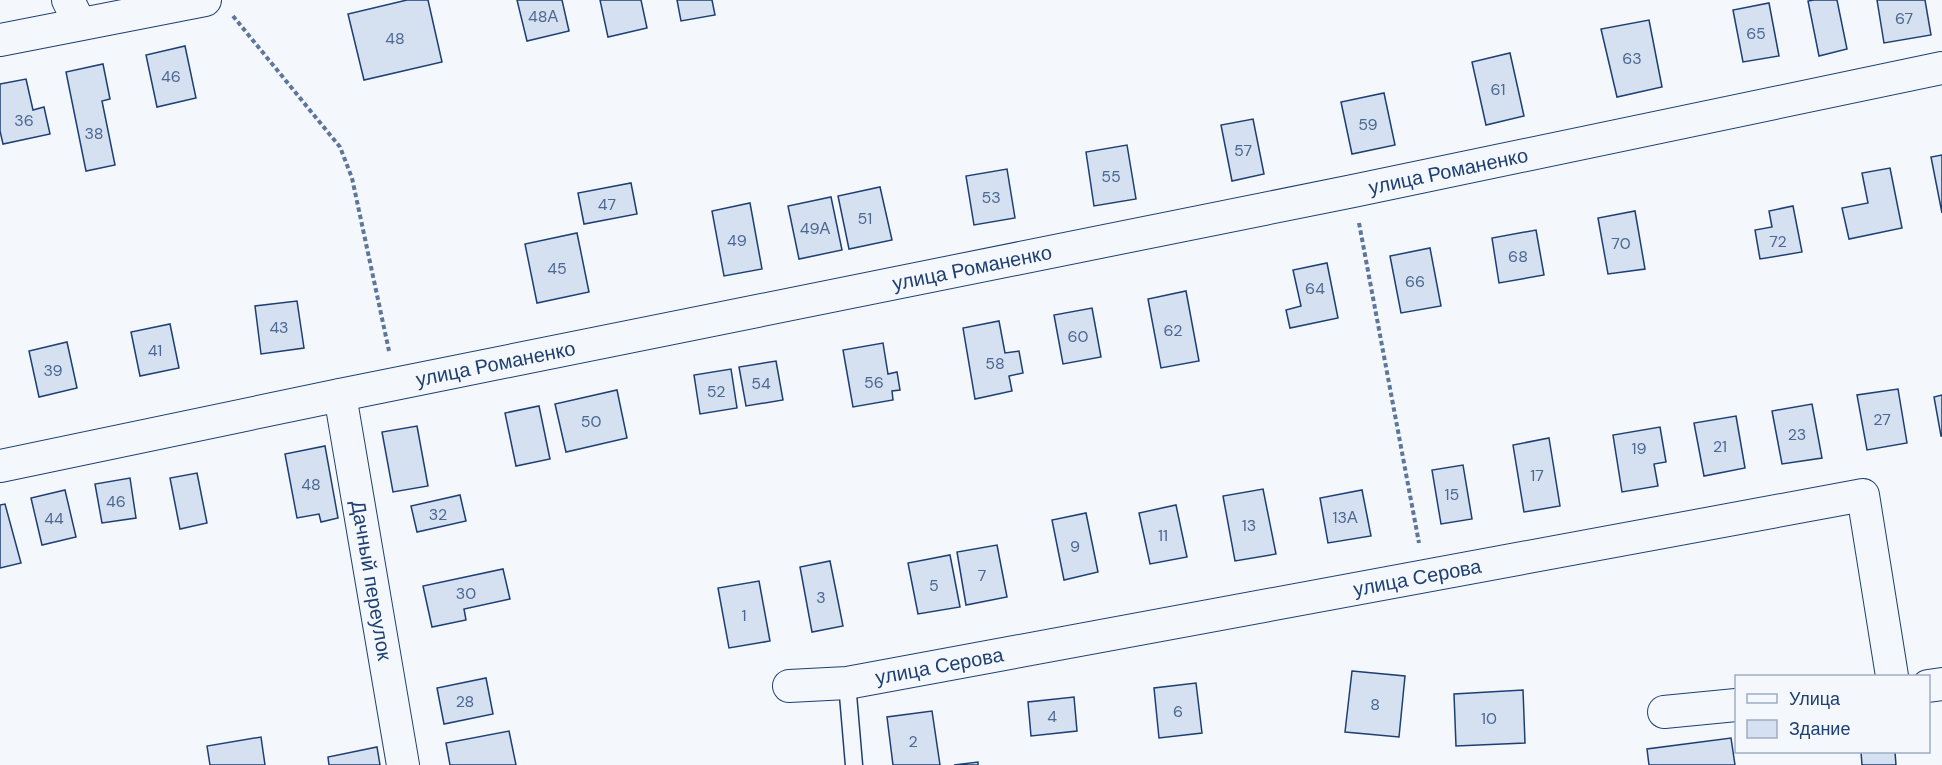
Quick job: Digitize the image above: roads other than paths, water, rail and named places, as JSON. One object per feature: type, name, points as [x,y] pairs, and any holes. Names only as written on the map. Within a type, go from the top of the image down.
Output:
[{"type":"street","points":[[0,40],[74,12],[216,5]]},
{"type":"street","name":"улица Романенко","points":[[0,466],[340,395],[1353,191],[1942,68]]},
{"type":"street","name":"Дачный переулок","points":[[340,395],[403,765]]},
{"type":"street","name":"улица Серова","points":[[789,686],[847,683],[1863,495],[1892,675]]},
{"type":"street","points":[[1664,712],[1735,705]]},
{"type":"lane","points":[[847,683],[854,765]]}]
